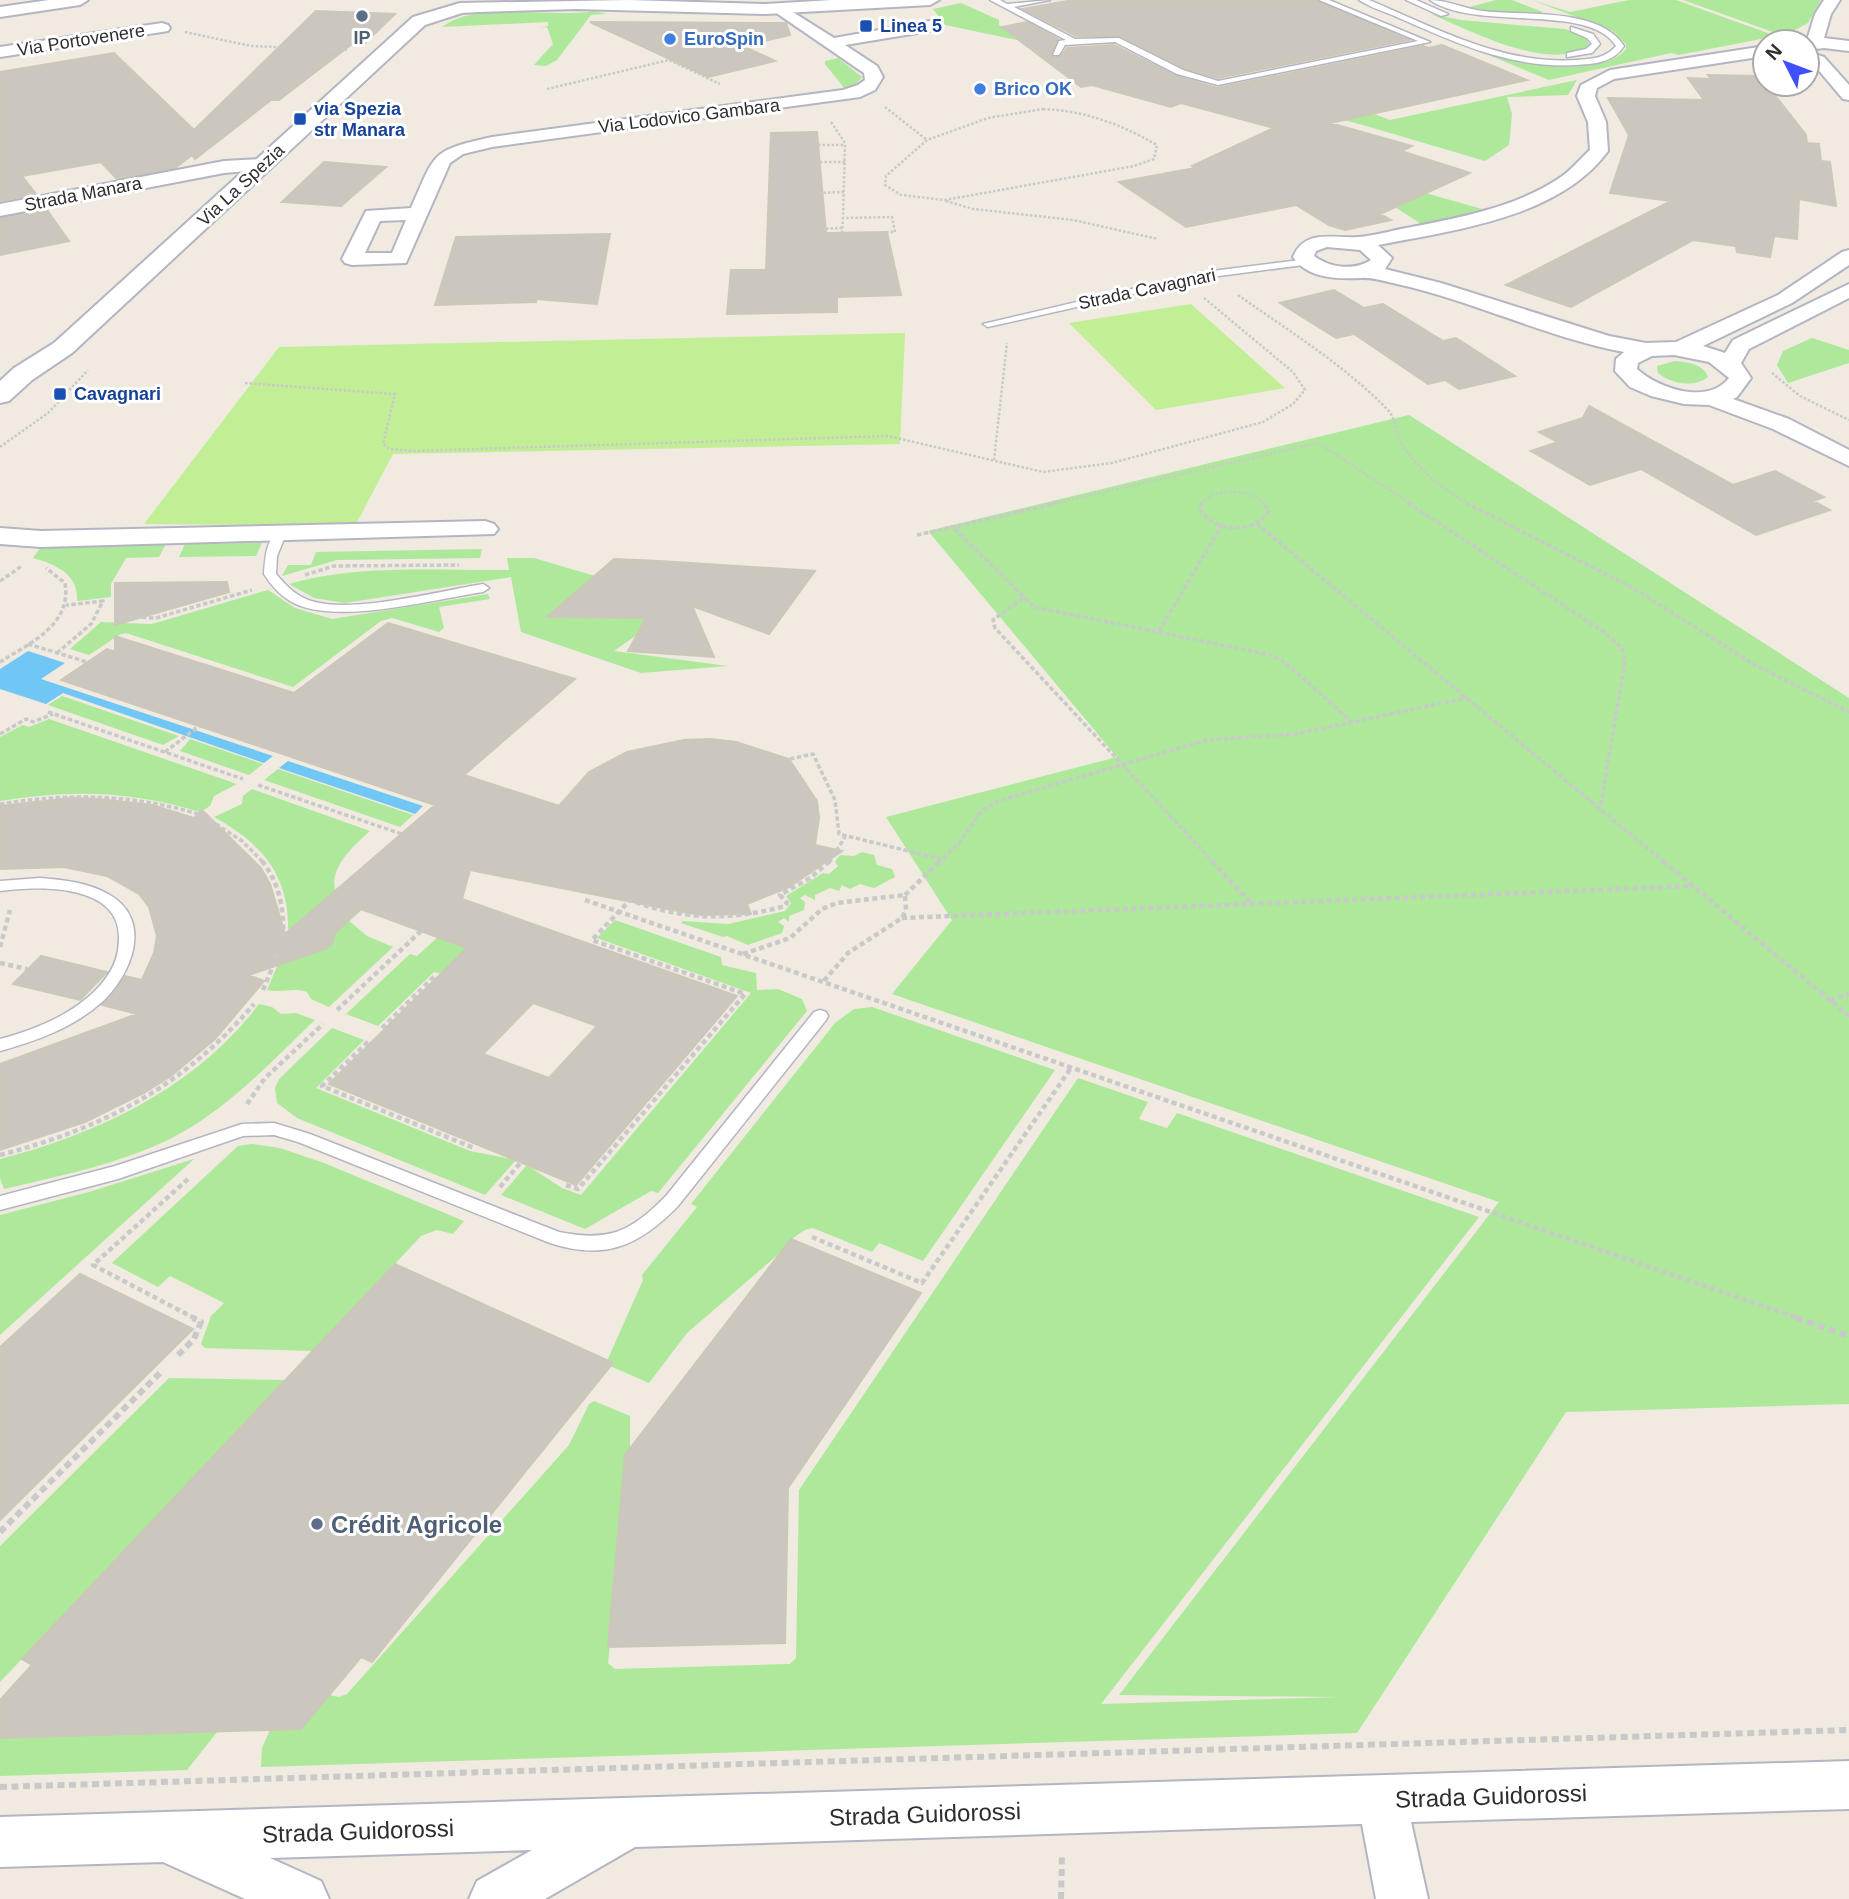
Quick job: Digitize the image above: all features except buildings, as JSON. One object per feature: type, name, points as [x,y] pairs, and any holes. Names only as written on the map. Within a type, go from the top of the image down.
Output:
[{"type":"main road","name":"Via La Spezia","points":[[0,395],[23,374],[63,348],[386,52],[424,8],[460,8],[483,0]]},
{"type":"main road","points":[[519,0],[576,5]]},
{"type":"main road","points":[[460,8],[576,5],[780,9],[930,0]]},
{"type":"main road","name":"Via La Spezia","points":[[0,422],[51,375],[63,348]]},
{"type":"street","points":[[0,12],[79,0]]},
{"type":"street","points":[[1818,28],[1832,0]]},
{"type":"street","name":"Via Lodovico Gambara","points":[[418,215],[442,160],[451,153],[473,145],[838,96],[869,87],[875,77],[871,70],[780,9]]},
{"type":"street","points":[[831,43],[930,26]]},
{"type":"street","name":"Via Portovenere","points":[[0,52],[162,28]]},
{"type":"street","points":[[1821,50],[1849,46]]},
{"type":"street","points":[[1646,350],[1566,330],[1409,279],[1362,271],[1336,272],[1308,262],[1303,252],[1314,244],[1334,241],[1358,243],[1466,222],[1537,198],[1567,182],[1599,151],[1597,122],[1586,96],[1589,85],[1611,75],[1751,53]]},
{"type":"street","points":[[1821,54],[1849,64]]},
{"type":"street","points":[[1821,63],[1849,95]]},
{"type":"street","name":"Strada Manara","points":[[0,210],[224,167],[263,164]]},
{"type":"street","name":"Strada Manara","points":[[167,178],[244,182]]},
{"type":"street","points":[[1358,243],[1380,254],[1381,263]]},
{"type":"street","points":[[1679,349],[1785,299],[1849,256]]},
{"type":"street","points":[[1362,271],[1381,263]]},
{"type":"street","points":[[1381,263],[1409,279]]},
{"type":"street","points":[[1708,397],[1732,390],[1733,374],[1741,345],[1849,290]]},
{"type":"street","points":[[1566,330],[1624,361]]},
{"type":"street","points":[[1849,438],[1733,374],[1706,354],[1679,349],[1646,350],[1636,352],[1624,361],[1623,368],[1628,376],[1653,390],[1671,395],[1708,397],[1782,424],[1849,459]]},
{"type":"street","points":[[0,536],[41,539],[485,529]]},
{"type":"street","points":[[0,544],[41,539]]},
{"type":"street","name":"Strada Guidorossi","points":[[0,1842],[1849,1785]]},
{"type":"street","points":[[1382,1800],[1402,1899]]},
{"type":"street","points":[[495,1899],[629,1823]]},
{"type":"street","points":[[165,1837],[303,1899]]},
{"type":"lane","points":[[994,0],[1074,41]]},
{"type":"lane","points":[[1007,6],[1046,0]]},
{"type":"lane","points":[[1056,53],[1062,43],[1116,40],[1180,72],[1218,83],[1426,43],[1323,0]]},
{"type":"lane","points":[[1363,0],[1482,49],[1517,59],[1555,64],[1590,62],[1614,54],[1620,46],[1612,35],[1588,25],[1562,19],[1471,12],[1434,0]]},
{"type":"lane","points":[[1376,0],[1497,50],[1521,56],[1572,59],[1597,55],[1608,46],[1602,36],[1575,25],[1463,14],[1422,0]]},
{"type":"lane","points":[[1410,0],[1453,16],[1573,29],[1590,36],[1596,44],[1593,49],[1584,53],[1553,56],[1520,52],[1495,43]]},
{"type":"lane","points":[[1400,5],[1448,24]]},
{"type":"lane","name":"Strada Cavagnari","points":[[988,324],[1204,275],[1308,262]]},
{"type":"lane","points":[[280,534],[271,556],[270,574],[284,592],[315,607],[347,610],[483,588]]},
{"type":"lane","points":[[0,886],[46,882],[91,891],[110,902],[120,912],[128,936],[122,964],[103,991],[88,1004],[52,1027],[0,1045]]},
{"type":"lane","points":[[0,1203],[118,1172],[242,1130],[259,1128],[290,1132],[556,1238],[584,1244],[610,1244],[644,1228],[672,1200],[820,1016]]},
{"type":"path","points":[[162,28],[251,46],[386,52]]},
{"type":"path","points":[[547,89],[668,60],[727,87]]},
{"type":"path","points":[[881,105],[927,139]]},
{"type":"path","points":[[945,200],[1134,166],[1154,159],[1157,145],[1132,129],[1059,108],[1028,109],[995,115],[927,139],[886,176],[885,185],[901,195],[945,200],[973,209],[1026,213],[1102,225],[1158,239]]},
{"type":"path","points":[[823,115],[831,122],[845,145],[842,233]]},
{"type":"path","points":[[818,145],[845,145]]},
{"type":"path","points":[[820,162],[845,162]]},
{"type":"path","points":[[818,193],[844,192]]},
{"type":"path","points":[[843,218],[892,217],[895,232],[887,232]]},
{"type":"path","points":[[817,229],[842,228]]},
{"type":"path","points":[[1204,275],[1259,308],[1354,377],[1391,413],[1401,442],[1416,463],[1451,494],[1496,520],[1633,588],[1755,666],[1849,712]]},
{"type":"path","points":[[245,383],[395,394],[383,444],[389,449],[427,451],[888,436],[1043,472],[1112,463],[1263,422],[1293,404],[1305,390],[1293,372],[1203,297]]},
{"type":"path","points":[[994,460],[1010,319]]},
{"type":"path","points":[[0,447],[53,411],[90,366]]},
{"type":"path","points":[[1770,371],[1800,396],[1849,421]]},
{"type":"path","points":[[955,528],[953,526],[1318,443],[1604,632],[1621,646],[1626,657],[1600,808]]},
{"type":"path","points":[[1228,492],[1251,496],[1267,505],[1269,511],[1267,517],[1257,524],[1244,527],[1222,525],[1205,517],[1199,507],[1208,497],[1228,492]]},
{"type":"path","points":[[1257,524],[1849,1016]]},
{"type":"path","points":[[1159,631],[1222,525]]},
{"type":"path","points":[[955,528],[1023,598],[1038,609],[1258,650],[1277,657],[1352,722]]},
{"type":"path","points":[[917,535],[955,528]]},
{"type":"path","points":[[0,662],[59,619],[66,605],[68,591],[65,583],[59,576],[39,565]]},
{"type":"path","points":[[1023,598],[997,616],[992,622],[993,626],[1252,904]]},
{"type":"path","points":[[57,653],[90,627],[99,614],[103,601],[66,605]]},
{"type":"path","points":[[28,644],[87,662]]},
{"type":"path","points":[[743,954],[790,938],[829,905],[905,895],[942,859],[989,805],[1207,740],[1283,736],[1467,698]]},
{"type":"path","points":[[48,712],[243,779]]},
{"type":"path","points":[[0,734],[26,719],[33,722],[54,714]]},
{"type":"path","points":[[166,752],[199,726]]},
{"type":"path","points":[[790,759],[813,754],[835,800],[836,831],[845,837],[942,859]]},
{"type":"path","points":[[258,785],[402,834]]},
{"type":"path","points":[[0,804],[39,798],[93,795],[142,800],[198,814]]},
{"type":"path","points":[[210,820],[241,838],[266,863],[281,894],[284,911],[283,937]]},
{"type":"path","points":[[566,1185],[578,1189],[745,994],[592,940],[630,900],[666,913],[708,918],[747,916],[785,906],[787,903],[780,895],[824,868],[836,855],[845,837]]},
{"type":"path","points":[[902,918],[1693,886]]},
{"type":"path","points":[[823,982],[848,953],[902,918],[906,910],[905,895]]},
{"type":"path","points":[[585,900],[1849,1336]]},
{"type":"path","points":[[337,1010],[421,931]]},
{"type":"path","points":[[263,990],[280,948]]},
{"type":"path","points":[[0,963],[27,970]]},
{"type":"path","points":[[383,1028],[436,975]]},
{"type":"path","points":[[1830,1000],[1849,994]]},
{"type":"path","points":[[0,1155],[68,1135],[154,1093],[202,1059],[240,1023],[254,1004]]},
{"type":"path","points":[[242,1130],[245,1110],[256,1087],[323,1024]]},
{"type":"path","points":[[368,1042],[322,1086],[474,1148]]},
{"type":"path","points":[[812,1237],[922,1283],[1071,1068]]},
{"type":"path","points":[[178,1354],[194,1339],[201,1322],[93,1265],[192,1175]]},
{"type":"path","points":[[0,1532],[162,1371]]},
{"type":"path","points":[[0,1787],[1849,1730]]},
{"type":"green space","points":[[1496,0],[1512,0],[1543,12],[1528,15],[1506,14],[1484,12],[1469,7]]},
{"type":"green space","points":[[1532,0],[1570,12],[1629,0],[1676,0],[1754,28],[1751,28],[1751,41],[1679,55],[1671,53],[1549,80],[1479,51],[1533,64],[1597,64],[1614,58],[1626,49],[1626,44],[1613,31]]},
{"type":"green space","points":[[1683,0],[1821,0],[1808,23],[1799,28],[1762,28]]},
{"type":"green space","points":[[961,3],[999,20],[999,25],[1027,42],[945,25],[933,9]]},
{"type":"green space","points":[[594,11],[607,14],[591,15],[557,60],[546,66],[534,65],[553,44],[547,27],[539,28],[548,26],[548,22],[442,27],[457,19],[494,12]]},
{"type":"green space","points":[[1431,14],[1461,20],[1565,29],[1585,36],[1589,45],[1573,53],[1554,55],[1532,52],[1488,38]]},
{"type":"green space","points":[[838,58],[862,77],[845,89],[825,64],[825,61]]},
{"type":"green space","points":[[1275,75],[1390,120],[1577,80],[1568,95],[1507,97],[1512,114],[1509,145],[1485,161],[1363,125],[1216,88]]},
{"type":"green space","points":[[1422,192],[1482,209],[1423,225],[1382,199]]},
{"type":"green space","points":[[1191,304],[1285,388],[1156,410],[1069,323]]},
{"type":"green space","points":[[905,333],[900,444],[393,454],[355,526],[144,524],[279,347]]},
{"type":"green space","points":[[1812,338],[1849,350],[1849,363],[1788,383],[1777,365],[1783,351]]},
{"type":"green space","points":[[1675,361],[1699,366],[1708,377],[1696,383],[1683,383],[1669,380],[1658,373],[1657,366]]},
{"type":"green space","points":[[1409,415],[1849,698],[1849,1404],[1566,1412],[1357,1733],[261,1767],[262,1748],[270,1730],[301,1729],[329,1695],[339,1697],[347,1694],[569,1445],[589,1404],[594,1401],[630,1416],[630,1450],[608,1663],[615,1669],[790,1664],[796,1658],[799,1490],[1078,1078],[1148,1102],[1139,1119],[1167,1128],[1177,1113],[1479,1217],[1101,1704],[1339,1697],[1119,1695],[1499,1202],[892,994],[952,920],[886,817],[1117,757],[928,531]]},
{"type":"green space","points":[[262,543],[256,556],[179,557],[185,544]]},
{"type":"green space","points":[[166,544],[159,557],[126,558],[111,584],[111,597],[77,601],[77,592],[70,577],[57,567],[33,558],[41,547]]},
{"type":"green space","points":[[482,549],[480,558],[337,560],[282,576],[288,565],[311,565],[316,552]]},
{"type":"green space","points":[[507,558],[534,558],[595,576],[548,617],[646,618],[638,634],[614,651],[728,666],[641,673],[521,632],[511,577],[345,603],[314,598],[289,584],[370,571],[509,570]]},
{"type":"green space","points":[[268,590],[295,608],[332,619],[488,594],[490,599],[439,607],[444,628],[439,632],[392,618],[381,621],[293,687],[126,633],[89,655],[70,649],[101,622],[152,624]]},
{"type":"green space","points":[[62,696],[179,736],[163,745],[48,705]]},
{"type":"green space","points":[[49,719],[237,784],[214,796],[210,806],[200,812],[150,800],[101,794],[51,795],[0,801],[0,737],[23,725],[29,727]]},
{"type":"green space","points":[[190,739],[263,764],[249,775],[180,751]]},
{"type":"green space","points":[[278,769],[413,815],[400,827],[264,780]]},
{"type":"green space","points":[[252,789],[370,831],[350,850],[339,866],[334,883],[336,892],[288,937],[285,897],[271,865],[247,839],[214,817],[242,804],[243,796]]},
{"type":"green space","points":[[862,852],[874,855],[877,865],[892,869],[895,877],[874,888],[860,884],[850,889],[842,885],[839,891],[830,888],[815,895],[815,900],[805,895],[800,898],[805,902],[804,910],[789,916],[789,922],[784,918],[778,922],[784,926],[782,933],[748,945],[681,923],[728,924],[785,911],[791,903],[786,896],[823,873],[829,874],[838,866],[835,862],[840,855],[854,856]]},
{"type":"green space","points":[[615,920],[721,957],[722,965],[756,973],[757,990],[778,989],[802,999],[807,1011],[658,1193],[651,1191],[585,1229],[501,1195],[527,1165],[562,1188],[581,1195],[751,993],[597,938]]},
{"type":"green space","points":[[349,921],[367,936],[393,947],[329,1007],[311,999],[307,992],[267,990],[285,948],[311,952],[323,950],[333,942],[333,935]]},
{"type":"green space","points":[[438,937],[467,948],[441,974],[434,972],[378,1026],[346,1014],[410,954],[417,956]]},
{"type":"green space","points":[[259,1004],[272,1007],[281,1014],[296,1013],[315,1020],[210,1115],[171,1138],[125,1157],[77,1172],[4,1189],[0,1178],[0,1159],[73,1136],[143,1103],[206,1060]]},
{"type":"green space","points":[[872,1007],[1055,1070],[923,1261],[879,1243],[872,1252],[813,1228],[808,1229],[795,1237],[687,1333],[649,1383],[610,1366],[607,1361],[643,1280],[642,1275],[697,1207],[691,1204],[835,1023],[854,1009]]},
{"type":"green space","points":[[332,1028],[364,1040],[316,1088],[470,1151],[516,1160],[485,1195],[297,1118],[277,1103],[275,1088],[279,1079]]},
{"type":"green space","points":[[252,1144],[280,1148],[324,1163],[464,1221],[453,1234],[437,1230],[421,1236],[313,1351],[205,1348],[201,1344],[211,1316],[224,1303],[170,1276],[158,1287],[112,1263],[238,1146]]},
{"type":"green space","points":[[194,1159],[0,1335],[0,1215],[89,1192]]},
{"type":"green space","points":[[169,1378],[286,1380],[0,1682],[0,1546]]},
{"type":"green space","points":[[218,1731],[187,1770],[0,1776],[0,1738]]},
{"type":"water","points":[[28,651],[65,663],[41,679],[273,756],[264,763],[63,693],[46,704],[0,689],[0,669]]},
{"type":"water","points":[[288,761],[423,806],[415,814],[279,768]]},
{"type":"place","name":"IP","points":[[362,16]]},
{"type":"place","name":"Linea 5","points":[[866,26]]},
{"type":"place","name":"EuroSpin","points":[[670,39]]},
{"type":"place","name":"Brico OK","points":[[980,89]]},
{"type":"place","name":"via Spezia str Manara","points":[[300,119]]},
{"type":"place","name":"Cavagnari","points":[[60,394]]},
{"type":"place","name":"Crédit Agricole","points":[[317,1524]]}]
